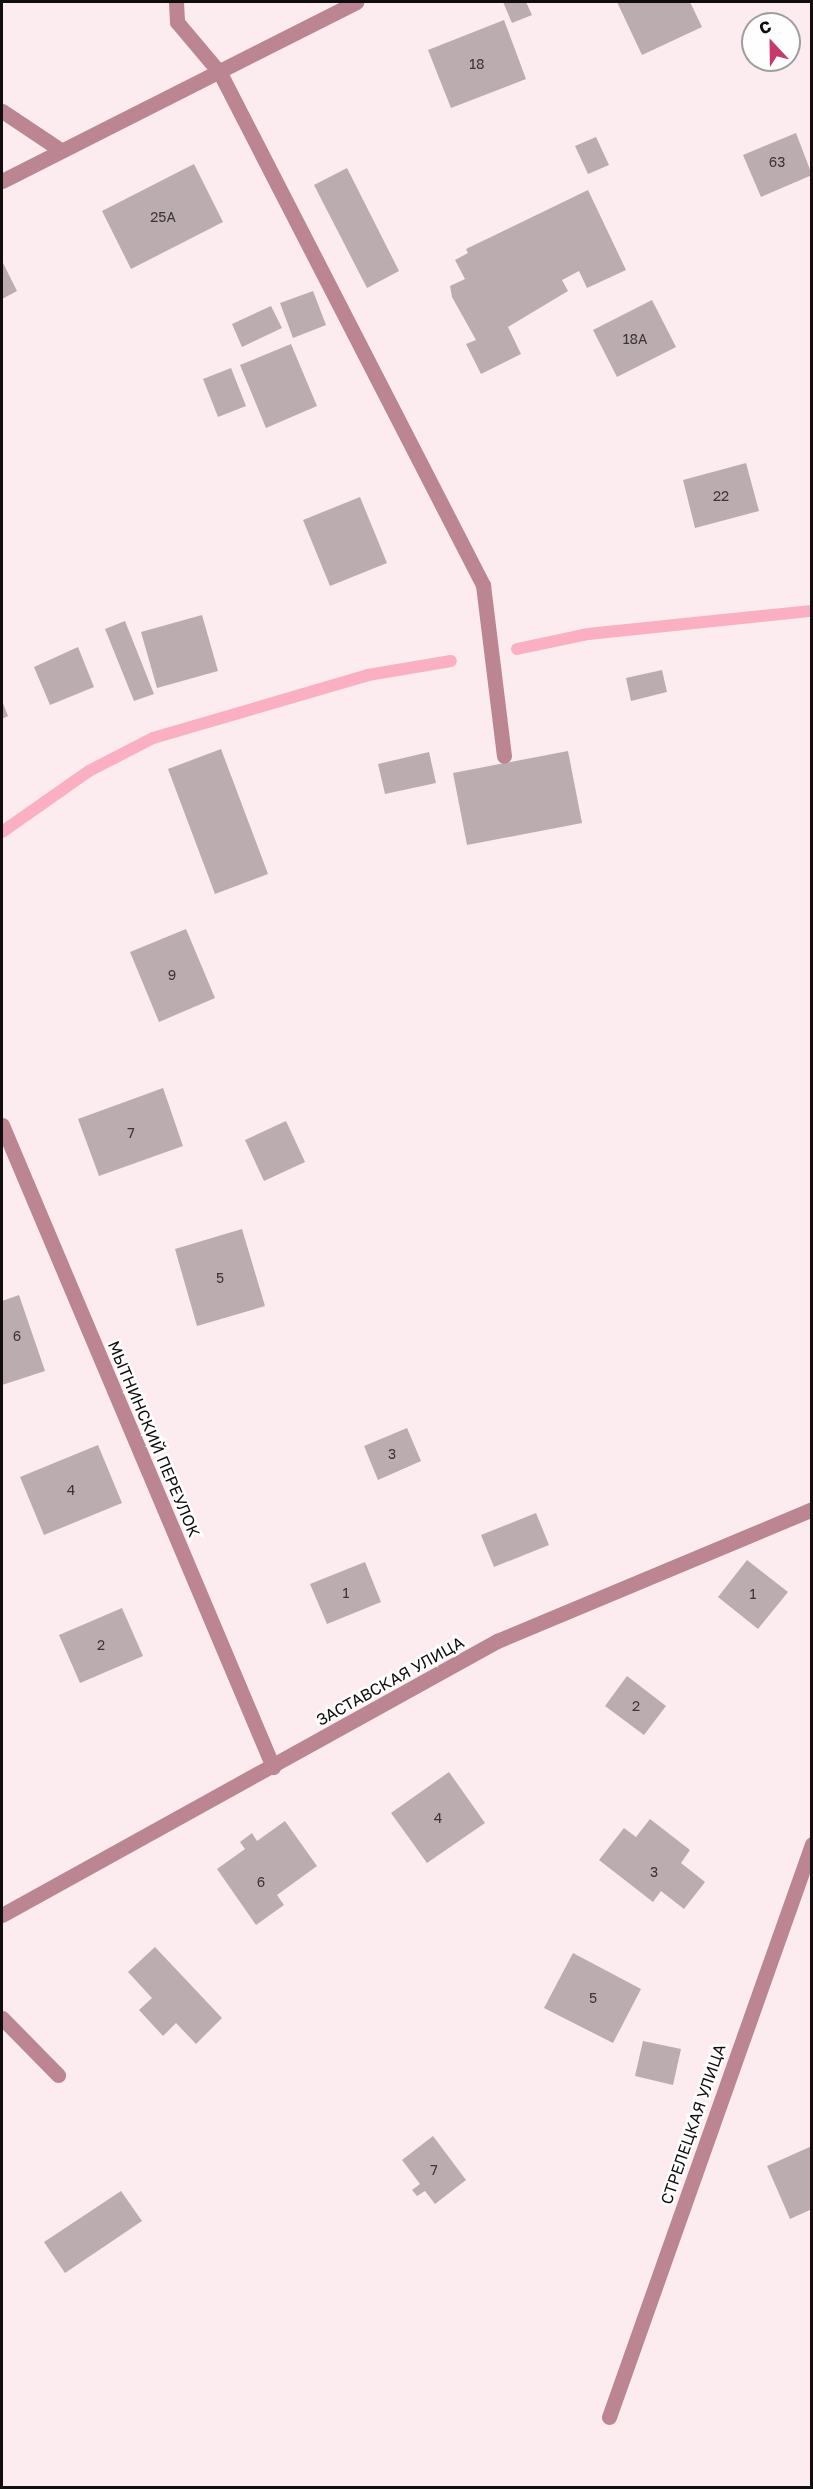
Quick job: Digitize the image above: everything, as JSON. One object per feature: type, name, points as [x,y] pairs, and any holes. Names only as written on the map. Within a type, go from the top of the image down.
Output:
[{"type":"street","points":[[176,2],[177,22],[220,72],[483,585],[504,756]]},
{"type":"street","points":[[2,181],[59,149],[220,72],[356,2]]},
{"type":"street","points":[[2,111],[59,149]]},
{"type":"street","name":"МЫТНИНСКИЙ ПЕРЕУЛОК","points":[[2,1125],[273,1767]]},
{"type":"street","name":"ЗАСТАВСКАЯ УЛИЦА","points":[[2,1915],[497,1641],[812,1509]]},
{"type":"street","name":"СТРЕЛЕЦКАЯ УЛИЦА","points":[[609,2417],[812,1844]]},
{"type":"street","points":[[2,2018],[58,2075]]},
{"type":"building","points":[[503,2],[526,2],[532,15],[512,23]]},
{"type":"building","points":[[617,2],[690,2],[702,27],[642,55]]},
{"type":"building","points":[[504,20],[526,79],[451,108],[428,50]]},
{"type":"building","points":[[796,133],[812,175],[761,197],[743,155]]},
{"type":"building","points":[[596,137],[609,165],[588,174],[575,146]]},
{"type":"building","points":[[194,164],[223,222],[131,269],[102,211]]},
{"type":"building","points":[[347,168],[399,271],[367,288],[314,185]]},
{"type":"building","points":[[588,190],[626,270],[587,288],[579,271],[562,280],[568,291],[508,327],[521,354],[481,374],[466,344],[476,340],[452,297],[450,286],[465,279],[455,260],[468,253],[466,249]]},
{"type":"building","points":[[2,261],[17,291],[2,299]]},
{"type":"building","points":[[313,291],[326,325],[293,338],[280,303]]},
{"type":"building","points":[[652,300],[676,347],[617,377],[593,330]]},
{"type":"building","points":[[271,306],[282,328],[242,347],[232,324]]},
{"type":"building","points":[[291,344],[317,406],[266,428],[240,365]]},
{"type":"building","points":[[231,368],[246,406],[218,417],[203,379]]},
{"type":"building","points":[[746,463],[759,511],[695,528],[683,480]]},
{"type":"building","points":[[360,497],[387,563],[330,586],[303,520]]},
{"type":"building","points":[[202,615],[218,671],[157,688],[141,632]]},
{"type":"building","points":[[125,621],[154,694],[134,701],[105,629]]},
{"type":"building","points":[[78,647],[94,687],[50,705],[34,667]]},
{"type":"building","points":[[662,670],[667,692],[631,701],[626,678]]},
{"type":"building","points":[[2,701],[8,716],[2,719]]},
{"type":"building","points":[[221,749],[268,874],[215,894],[168,769]]},
{"type":"building","points":[[568,751],[582,823],[467,845],[453,773]]},
{"type":"building","points":[[429,752],[436,783],[385,794],[378,764]]},
{"type":"building","points":[[186,929],[215,998],[159,1022],[130,952]]},
{"type":"building","points":[[163,1088],[183,1146],[99,1176],[78,1119]]},
{"type":"building","points":[[286,1121],[305,1162],[264,1181],[245,1140]]},
{"type":"building","points":[[242,1229],[265,1306],[197,1326],[175,1249]]},
{"type":"building","points":[[19,1295],[45,1371],[2,1385],[2,1301]]},
{"type":"building","points":[[407,1428],[421,1461],[378,1480],[364,1446]]},
{"type":"building","points":[[98,1445],[122,1503],[44,1535],[20,1477]]},
{"type":"building","points":[[536,1513],[549,1545],[494,1567],[481,1535]]},
{"type":"building","points":[[747,1560],[788,1592],[758,1629],[718,1597]]},
{"type":"building","points":[[365,1562],[381,1602],[327,1624],[310,1584]]},
{"type":"building","points":[[122,1608],[143,1656],[80,1683],[59,1635]]},
{"type":"building","points":[[627,1676],[666,1706],[644,1735],[605,1706]]},
{"type":"building","points":[[449,1772],[485,1823],[427,1863],[391,1813]]},
{"type":"building","points":[[650,1819],[690,1850],[681,1863],[705,1882],[684,1909],[661,1891],[653,1902],[599,1860],[624,1828],[636,1837]]},
{"type":"building","points":[[285,1821],[317,1866],[277,1895],[284,1905],[256,1925],[217,1869],[245,1849],[240,1842],[252,1833],[257,1841]]},
{"type":"building","points":[[155,1947],[222,2018],[196,2044],[176,2023],[163,2036],[139,2010],[152,1998],[128,1972]]},
{"type":"building","points":[[573,1953],[641,1989],[613,2043],[544,2008]]},
{"type":"building","points":[[643,2041],[681,2049],[673,2085],[635,2076]]},
{"type":"building","points":[[433,2136],[466,2180],[435,2204],[425,2191],[417,2196],[412,2190],[420,2184],[402,2160]]},
{"type":"building","points":[[812,2146],[812,2209],[790,2219],[767,2166]]},
{"type":"building","points":[[121,2191],[142,2221],[65,2273],[44,2242]]},
{"type":"waterway","points":[[517,649],[588,634],[812,611]]},
{"type":"waterway","points":[[2,832],[89,771],[153,738],[368,675],[451,661]]}]
